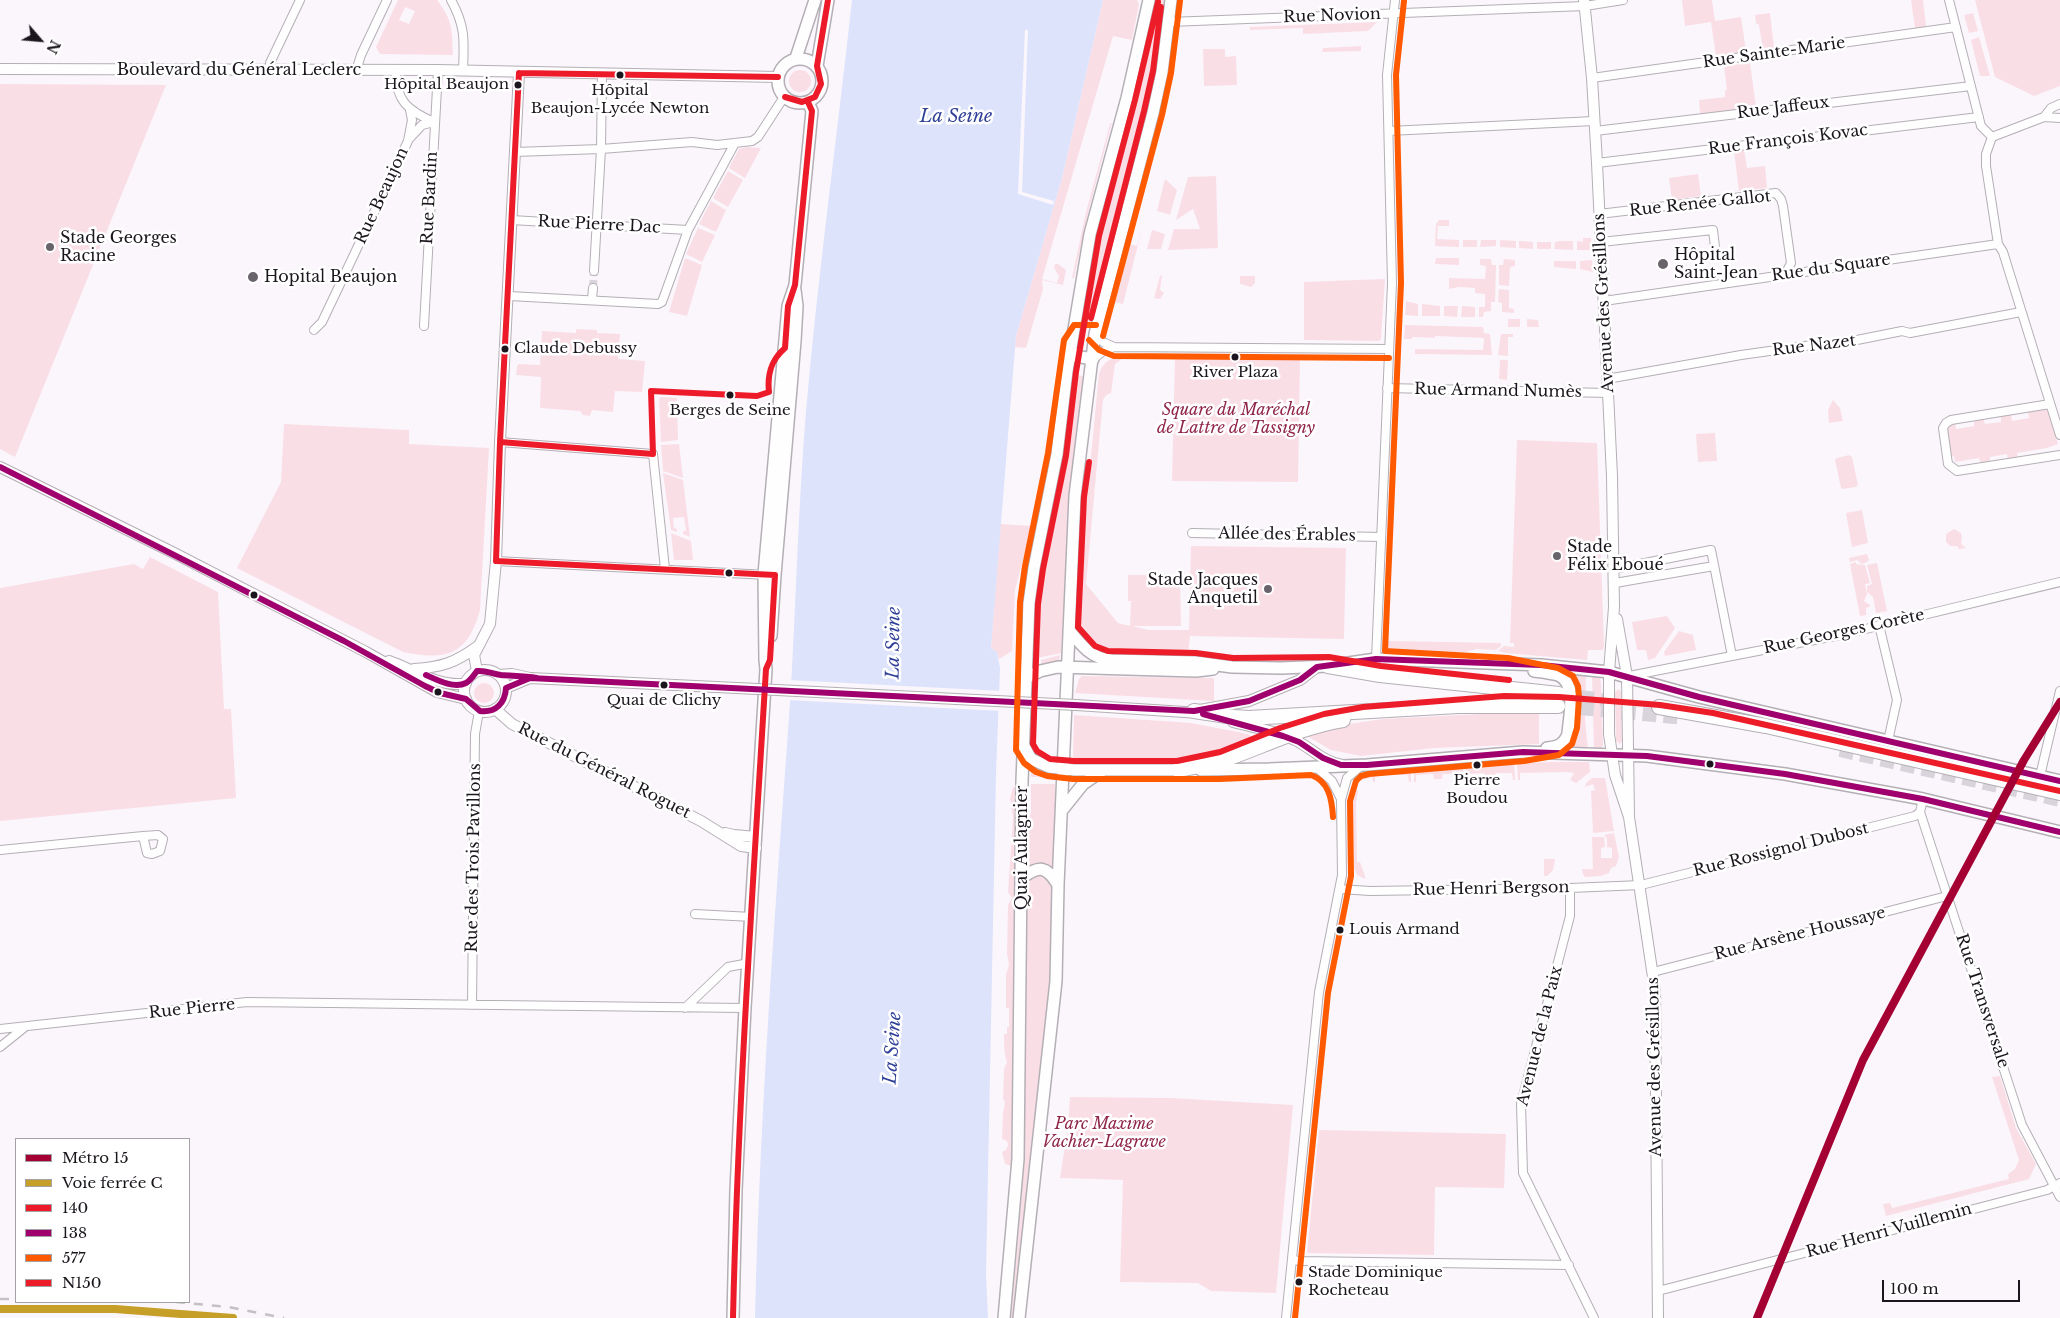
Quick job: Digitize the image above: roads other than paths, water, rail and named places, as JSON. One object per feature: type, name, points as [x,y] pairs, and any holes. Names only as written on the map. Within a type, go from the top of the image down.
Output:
[{"type":"highway","points":[[1322,667],[1558,699]]},
{"type":"highway","points":[[1194,711],[1249,710],[1463,698],[1558,699]]},
{"type":"highway","points":[[1178,770],[1223,760],[1283,736],[1326,723],[1364,716],[1458,710],[1558,699]]},
{"type":"highway","points":[[1194,711],[1234,718],[1249,718],[1505,705]]},
{"type":"highway","points":[[1660,707],[1766,726],[2060,793]]},
{"type":"main road","points":[[796,58],[815,0]]},
{"type":"main road","points":[[817,66],[828,0]]},
{"type":"main road","name":"Quai Aulagnier","points":[[1004,1318],[1018,1159],[1022,781],[1029,603],[1034,568],[1057,454],[1090,234],[1127,98],[1148,0]]},
{"type":"main road","points":[[1020,1316],[1056,981],[1058,885],[1063,810],[1075,496],[1095,334],[1153,113],[1162,72],[1172,0]]},
{"type":"main road","name":"Avenue des Grésillons","points":[[1585,3],[1597,163],[1615,583],[1609,672],[1608,734],[1615,775],[1629,818],[1656,990],[1658,1318]]},
{"type":"main road","points":[[796,58],[804,58],[817,66],[822,76],[822,86],[817,96],[808,102],[797,103],[784,97],[780,91],[778,77],[781,69],[788,62],[796,58]]},
{"type":"main road","name":"Boulevard du Général Leclerc","points":[[0,69],[438,70],[778,77]]},
{"type":"main road","points":[[477,671],[474,655],[490,624],[496,561],[500,442],[520,73]]},
{"type":"main road","points":[[733,1318],[736,1190],[766,669],[769,575],[788,306],[794,285],[812,111],[808,102]]},
{"type":"main road","points":[[769,575],[795,341],[797,306],[794,285]]},
{"type":"main road","points":[[1093,359],[1075,356],[1072,345],[1075,335],[1080,332],[1095,334]]},
{"type":"main road","points":[[0,467],[174,553],[366,652],[437,692],[466,699]]},
{"type":"main road","name":"Avenue des Grésillons","points":[[1614,607],[1627,676],[1629,818]]},
{"type":"main road","points":[[1069,630],[1090,653],[1103,659],[1196,662],[1232,667]]},
{"type":"main road","points":[[412,669],[443,666],[463,657],[479,645]]},
{"type":"main road","points":[[366,652],[441,682],[457,685],[466,683]]},
{"type":"main road","points":[[1026,678],[1045,669],[1068,667],[1196,671],[1232,667],[1322,667],[1376,659],[1542,665],[1609,672],[1627,676],[1653,685],[2060,781]]},
{"type":"main road","points":[[1024,746],[1030,757],[1040,764],[1064,769],[1178,770],[1368,765],[1523,752],[1558,746],[1566,739],[1569,684],[1557,675],[1498,664]]},
{"type":"main road","points":[[1194,711],[1249,701],[1300,680],[1322,667]]},
{"type":"main road","points":[[499,675],[506,688],[504,700],[495,709],[487,712],[473,708],[466,699],[464,692],[466,683],[477,671],[488,670],[499,675],[512,674],[530,678],[1194,711],[1283,736],[1298,742],[1323,758],[1343,765]]},
{"type":"main road","points":[[506,688],[530,678]]},
{"type":"main road","name":"Rue du Général Roguet","points":[[495,709],[512,724],[715,828],[741,846],[756,842]]},
{"type":"main road","points":[[1523,752],[1629,755],[1740,767],[1923,799],[2060,832]]},
{"type":"main road","points":[[1063,810],[1083,784],[1104,770]]},
{"type":"main road","points":[[1022,878],[1032,870],[1042,870],[1052,874],[1058,885]]},
{"type":"street","points":[[270,70],[270,63],[300,0]]},
{"type":"street","points":[[356,71],[361,55],[387,0]]},
{"type":"street","points":[[451,0],[460,16],[464,30],[464,71]]},
{"type":"street","points":[[1376,659],[1393,254],[1387,75],[1394,0]]},
{"type":"street","name":"Rue Novion","points":[[1168,22],[1393,14],[1623,0]]},
{"type":"street","points":[[1949,0],[1981,126],[1992,137]]},
{"type":"street","name":"Rue Sainte-Marie","points":[[1592,78],[1956,27]]},
{"type":"street","name":"Rue Bardin","points":[[424,326],[438,70]]},
{"type":"street","points":[[396,71],[396,85],[400,97],[410,110],[434,122]]},
{"type":"street","points":[[594,271],[601,149],[602,74]]},
{"type":"street","name":"Rue Jaffeux","points":[[1389,131],[1594,126],[1971,86]]},
{"type":"street","points":[[515,152],[601,149],[692,142],[717,144],[752,140],[758,137],[784,97]]},
{"type":"street","points":[[2060,104],[2052,108],[2044,116],[1992,137],[1986,154],[1986,166],[1998,244],[2003,252],[2060,435]]},
{"type":"street","name":"Rue Beaujon","points":[[314,330],[322,322],[408,141],[412,120],[410,110]]},
{"type":"street","points":[[2044,116],[2060,118]]},
{"type":"street","name":"Rue François Kovac","points":[[1597,163],[1979,117]]},
{"type":"street","name":"Rue Beaujon","points":[[408,141],[422,125],[434,122]]},
{"type":"street","points":[[509,296],[658,304],[662,302],[688,230],[735,143]]},
{"type":"street","points":[[717,144],[726,158]]},
{"type":"street","name":"Rue Renée Gallot","points":[[1599,214],[1776,193],[1781,199],[1783,206],[1791,263],[1785,275]]},
{"type":"street","name":"Rue Pierre Dac","points":[[511,220],[688,230]]},
{"type":"street","points":[[1601,242],[1713,230],[1715,247]]},
{"type":"street","name":"Rue du Square","points":[[1604,301],[1998,244]]},
{"type":"street","points":[[592,300],[593,288]]},
{"type":"street","name":"Rue Nazet","points":[[1607,379],[1750,354],[1812,345],[1837,344],[1902,332],[1910,333],[2021,312]]},
{"type":"street","points":[[1095,334],[1103,342],[1114,347]]},
{"type":"street","points":[[1093,359],[1102,352],[1114,347],[1389,349]]},
{"type":"street","name":"Rue Armand Numès","points":[[1388,388],[1608,393]]},
{"type":"street","points":[[2050,404],[1951,420],[1943,428],[1948,464],[1957,471],[2060,455]]},
{"type":"street","points":[[500,442],[653,454],[665,569]]},
{"type":"street","name":"Allée des Érables","points":[[1192,533],[1381,537]]},
{"type":"street","points":[[1614,570],[1710,550],[1732,656]]},
{"type":"street","points":[[496,561],[769,575]]},
{"type":"street","points":[[1615,583],[1714,566]]},
{"type":"street","name":"Rue Georges Corète","points":[[1627,676],[1845,634],[2060,582]]},
{"type":"street","points":[[1879,625],[1897,700],[1888,741]]},
{"type":"street","points":[[2040,776],[2060,691]]},
{"type":"street","name":"Rue des Trois Pavillons","points":[[472,1005],[475,734],[479,711]]},
{"type":"street","points":[[1341,800],[1349,775],[1357,768],[1368,765]]},
{"type":"street","points":[[1286,1318],[1319,992],[1342,875],[1341,800],[1338,790],[1329,777],[1321,770],[1313,767]]},
{"type":"street","points":[[1920,812],[1923,799]]},
{"type":"street","name":"Rue Rossignol Dubost","points":[[1641,885],[1914,816],[1920,812]]},
{"type":"street","name":"Rue Transversale","points":[[1920,812],[2022,1125],[2057,1184],[2060,1197]]},
{"type":"street","points":[[0,850],[143,836]]},
{"type":"street","name":"Rue Henri Bergson","points":[[1340,889],[1370,891],[1641,885]]},
{"type":"street","name":"Avenue de la Paix","points":[[1570,888],[1570,916],[1521,1104],[1523,1173],[1594,1318]]},
{"type":"street","name":"Rue Arsène Houssaye","points":[[1653,972],[1948,896]]},
{"type":"street","points":[[695,914],[752,917]]},
{"type":"street","points":[[685,1008],[728,967],[749,963]]},
{"type":"street","name":"Rue Pierre","points":[[0,1029],[247,1002],[745,1008]]},
{"type":"street","points":[[0,1047],[25,1027]]},
{"type":"street","name":"Rue Henri Vuillemin","points":[[1658,1291],[2038,1192],[2057,1184]]},
{"type":"street","points":[[1293,1260],[1568,1265]]},
{"type":"water","name":"La Seine","points":[[852,0],[1103,0],[1062,178],[1016,336],[991,648],[997,652],[1000,668],[996,774],[986,1274],[988,1318],[755,1318],[764,1087],[790,703],[803,447],[816,308]]},
{"type":"tunnel","points":[[593,288],[594,271]]},
{"type":"tunnel","points":[[1559,694],[1617,702]]},
{"type":"tunnel","points":[[1559,706],[1684,718]]},
{"type":"tunnel","points":[[1840,750],[2060,800]]},
{"type":"railway","points":[[0,1299],[15,1299]]},
{"type":"railway","points":[[186,1303],[228,1307],[284,1318]]},
{"type":"metro line","name":"15","points":[[1757,1318],[1863,1060],[2024,760],[2060,702]]},
{"type":"rail line","name":"C","points":[[0,1309],[115,1309],[233,1318]]},
{"type":"place","name":"Hôpital Beaujon-Lycée Newton","points":[[620,75]]},
{"type":"place","name":"Hôpital Beaujon","points":[[518,85]]},
{"type":"place","name":"Stade Georges Racine","points":[[50,247]]},
{"type":"place","name":"Hôpital Saint-Jean","points":[[1663,264]]},
{"type":"place","name":"Hopital Beaujon","points":[[253,277]]},
{"type":"place","name":"Claude Debussy","points":[[505,349]]},
{"type":"place","name":"River Plaza","points":[[1235,357]]},
{"type":"place","name":"Berges de Seine","points":[[730,395]]},
{"type":"place","name":"Stade Félix Eboué","points":[[1557,556]]},
{"type":"place","name":"Stade Jacques Anquetil","points":[[1268,589]]},
{"type":"place","name":"Quai de Clichy","points":[[664,685]]},
{"type":"place","name":"Pierre Boudou","points":[[1477,765]]},
{"type":"place","name":"Louis Armand","points":[[1340,930]]},
{"type":"place","name":"Stade Dominique Rocheteau","points":[[1299,1282]]},
{"type":"park label","name":"Square du Maréchal de Lattre de Tassigny","points":[[1236,419]]},
{"type":"park label","name":"Parc Maxime Vachier-Lagrave","points":[[1104,1133]]}]
